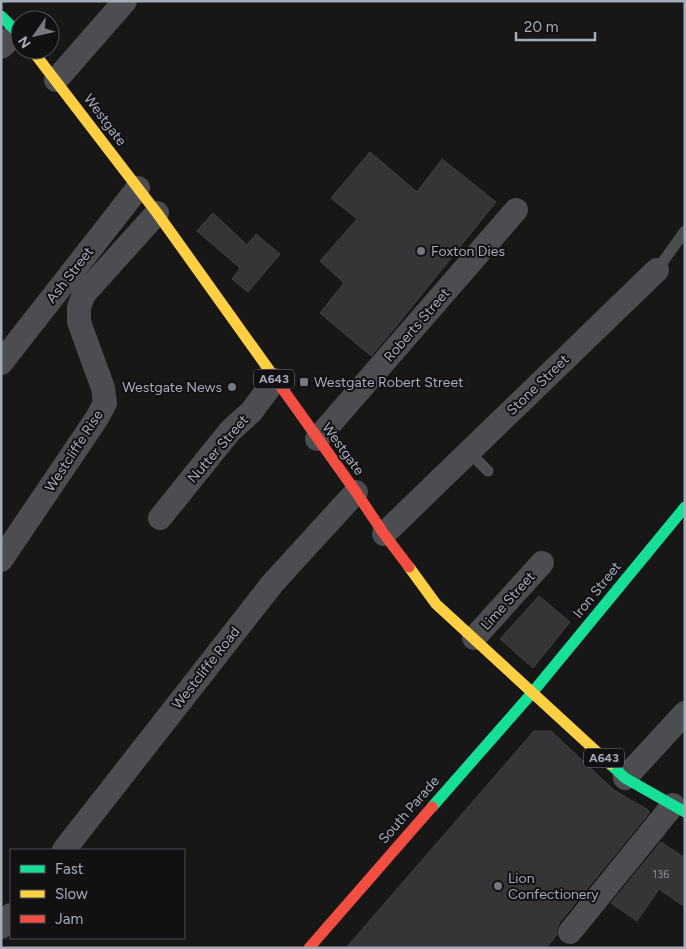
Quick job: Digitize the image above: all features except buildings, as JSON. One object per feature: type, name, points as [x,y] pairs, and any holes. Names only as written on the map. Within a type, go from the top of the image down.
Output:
[{"type":"main road","name":"Westgate","points":[[37,60],[56,80],[138,188],[356,492],[384,534],[436,604],[625,778],[679,808]]},
{"type":"main road","name":"Iron Street","points":[[532,693],[685,507]]},
{"type":"main road","name":"South Parade","points":[[309,948],[532,693]]},
{"type":"street","points":[[56,80],[125,1]]},
{"type":"street","name":"Ash Street","points":[[1,363],[138,188]]},
{"type":"street","name":"Roberts Street","points":[[317,439],[516,210]]},
{"type":"street","name":"Westcliffe Rise","points":[[1,560],[97,418],[105,403],[103,388],[79,322],[79,307],[84,294],[157,214]]},
{"type":"street","name":"Stone Street","points":[[384,534],[657,270]]},
{"type":"street","name":"Nutter Street","points":[[160,518],[230,431],[251,412],[275,380]]},
{"type":"street","name":"Westcliffe Road","points":[[65,849],[272,584],[356,492]]},
{"type":"street","name":"Lime Street","points":[[474,638],[542,563]]},
{"type":"street","points":[[625,778],[685,713]]},
{"type":"street","points":[[570,932],[679,808]]},
{"type":"street","points":[[1,928],[10,916]]},
{"type":"lane","name":"Stone Street","points":[[657,270],[685,231]]},
{"type":"lane","points":[[469,452],[488,471]]},
{"type":"traffic: fast","points":[[1,16],[10,25]]},
{"type":"traffic: fast","points":[[432,807],[532,693],[685,507]]},
{"type":"traffic: fast","points":[[610,764],[625,778],[685,812]]},
{"type":"traffic: slow","points":[[40,60],[157,213],[272,374]]},
{"type":"traffic: slow","points":[[409,567],[436,604],[610,764]]},
{"type":"traffic: jam","points":[[272,374],[409,567]]},
{"type":"traffic: jam","points":[[309,948],[432,807]]},
{"type":"place","name":"Foxton Dies","points":[[421,251]]},
{"type":"place","name":"Westgate Robert Street","points":[[304,382]]},
{"type":"place","name":"Westgate News","points":[[232,387]]},
{"type":"place","name":"Lion Confectionery","points":[[498,886]]}]
